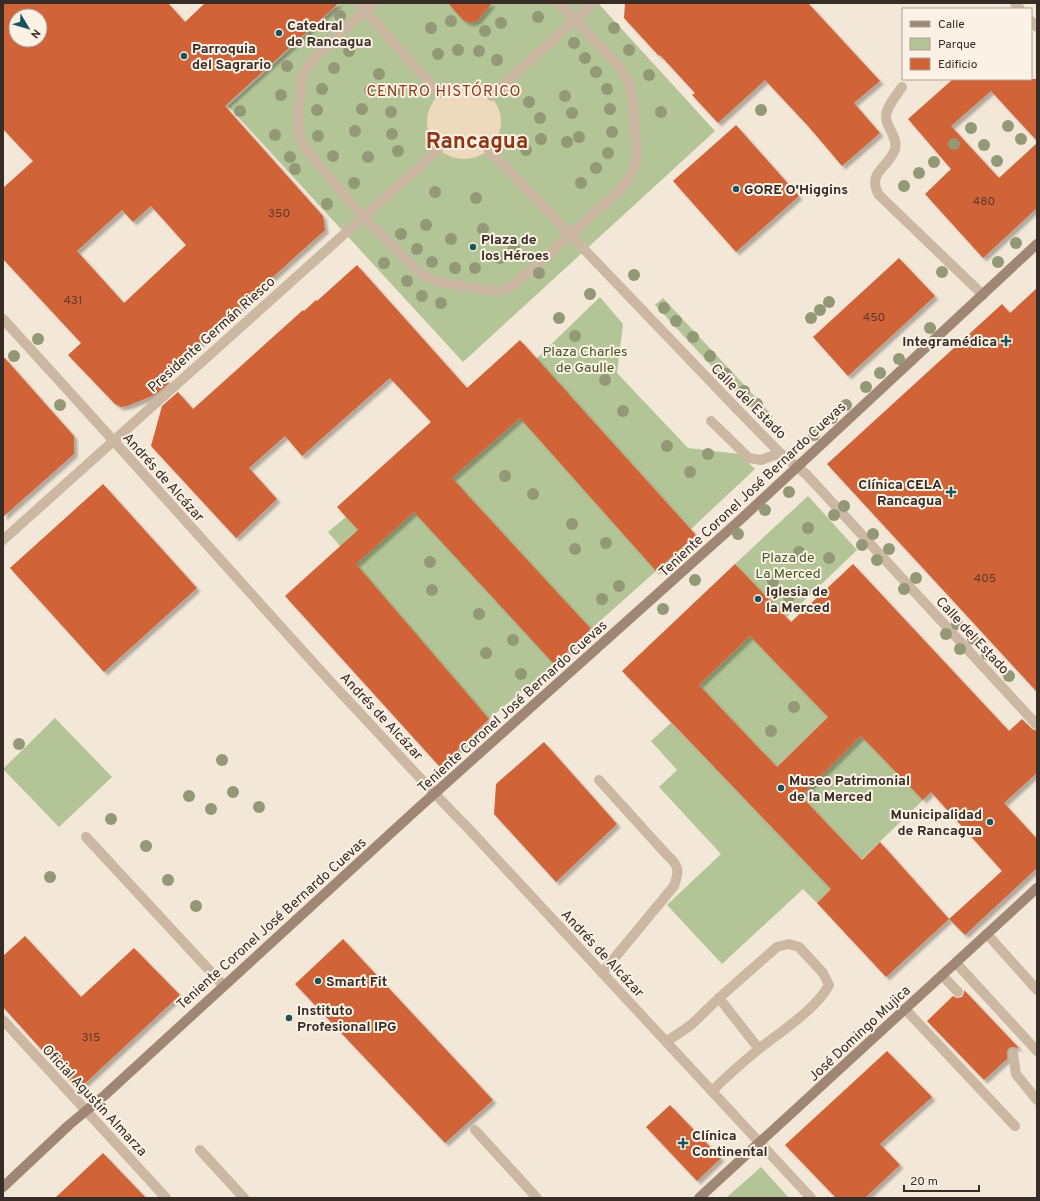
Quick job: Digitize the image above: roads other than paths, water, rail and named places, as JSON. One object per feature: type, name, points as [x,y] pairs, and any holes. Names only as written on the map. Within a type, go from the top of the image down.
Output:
[{"type":"main road","name":"Teniente Coronel José Bernardo Cuevas","points":[[3,1187],[85,1110],[223,985],[734,526],[1037,244]]},
{"type":"main road","name":"José Domingo Mujica","points":[[699,1198],[1037,888]]},
{"type":"street","points":[[372,3],[361,7],[305,70],[302,78],[298,120],[300,138],[305,148],[363,217],[416,269],[426,277],[443,284],[490,291],[504,290],[516,284],[627,183],[633,172],[637,155],[634,100],[629,83],[619,66],[558,3]]},
{"type":"street","points":[[492,96],[593,3]]},
{"type":"street","points":[[361,7],[440,93]]},
{"type":"street","points":[[902,87],[889,107],[886,117],[895,140],[895,146],[893,153],[874,179],[875,187],[879,195],[983,295]]},
{"type":"street","name":"Presidente Germán Riesco","points":[[3,540],[438,150]]},
{"type":"street","name":"Calle del Estado","points":[[489,150],[780,453],[812,480],[1037,725]]},
{"type":"street","name":"Andrés de Alcázar","points":[[3,319],[104,429],[113,441],[245,588],[811,1198]]},
{"type":"street","points":[[711,422],[749,458],[761,460],[780,453]]},
{"type":"street","points":[[599,780],[675,862],[678,868],[674,886],[602,973]]},
{"type":"street","points":[[86,837],[223,985]]},
{"type":"street","points":[[987,934],[1037,990]]},
{"type":"street","points":[[666,1042],[691,1025],[777,947],[789,944],[799,947],[823,973],[829,985],[823,995],[799,1017],[734,1070],[712,1091]]},
{"type":"street","points":[[956,963],[1037,1051]]},
{"type":"street","points":[[942,975],[958,992]]},
{"type":"street","points":[[719,998],[759,1049]]},
{"type":"street","points":[[905,1009],[1015,1126]]},
{"type":"street","name":"Oficial Agustín Almarza","points":[[3,1020],[166,1198]]},
{"type":"street","points":[[1013,1053],[1016,1074],[1037,1100]]},
{"type":"street","points":[[475,1130],[537,1198]]},
{"type":"street","points":[[200,1150],[244,1198]]},
{"type":"place","name":"Catedral de Rancagua","points":[[279,33]]},
{"type":"place","name":"Parroquia del Sagrario","points":[[184,56]]},
{"type":"place","name":"GORE O'Higgins","points":[[736,189]]},
{"type":"place","name":"Plaza de los Héroes","points":[[473,247]]},
{"type":"place","name":"Integramédica","points":[[1006,341]]},
{"type":"place","name":"Clínica CELA Rancagua","points":[[951,492]]},
{"type":"place","name":"Iglesia de la Merced","points":[[758,599]]},
{"type":"place","name":"Museo Patrimonial de la Merced","points":[[781,788]]},
{"type":"place","name":"Municipalidad de Rancagua","points":[[990,822]]},
{"type":"place","name":"Smart Fit","points":[[318,981]]},
{"type":"place","name":"Instituto Profesional IPG","points":[[289,1018]]},
{"type":"place","name":"Clínica Continental","points":[[683,1143]]},
{"type":"district","name":"CENTRO HISTÓRICO","points":[[444,91]]},
{"type":"district","name":"Rancagua","points":[[477,140]]},
{"type":"park label","name":"Plaza Charles de Gaulle","points":[[585,360]]},
{"type":"park label","name":"Plaza de La Merced","points":[[788,566]]}]
